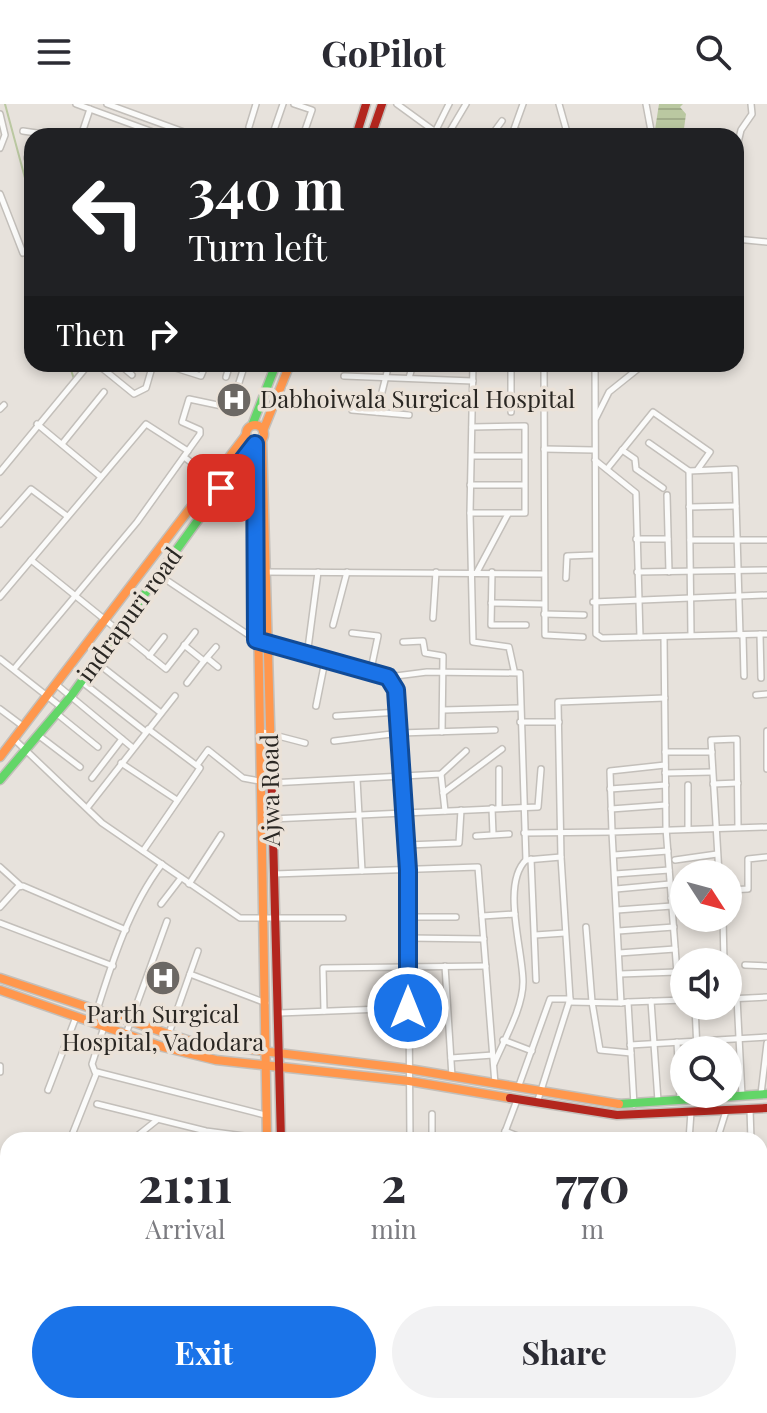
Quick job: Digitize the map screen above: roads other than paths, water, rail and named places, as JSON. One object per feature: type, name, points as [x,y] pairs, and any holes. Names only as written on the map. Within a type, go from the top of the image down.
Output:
[{"type":"main road","points":[[358,128],[366,104]]},
{"type":"main road","points":[[374,128],[382,104]]},
{"type":"main road","points":[[258,439],[253,423],[273,372]]},
{"type":"main road","name":"indrapuri road","points":[[0,780],[71,696],[258,439],[287,372]]},
{"type":"main road","name":"indrapuri road","points":[[0,757],[253,423]]},
{"type":"main road","points":[[246,435],[258,439]]},
{"type":"main road","name":"Ajwa Road","points":[[258,439],[270,645],[270,819],[279,1013],[280,1065],[274,1132]]},
{"type":"main road","name":"Ajwa Road","points":[[258,439],[256,640],[267,1053],[265,1115],[270,1132]]},
{"type":"main road","points":[[0,978],[168,1036],[267,1053],[409,1069],[597,1104],[634,1105],[670,1101]]},
{"type":"main road","points":[[0,990],[104,1027],[216,1060],[409,1081],[617,1115],[767,1108]]},
{"type":"main road","points":[[34,1002],[37,992]]},
{"type":"main road","points":[[742,1096],[764,1094]]},
{"type":"street","points":[[76,104],[142,128]]},
{"type":"street","points":[[107,104],[173,128]]},
{"type":"street","points":[[129,112],[133,104]]},
{"type":"street","points":[[249,127],[256,104]]},
{"type":"street","points":[[275,128],[283,104]]},
{"type":"street","points":[[294,104],[312,110],[306,128]]},
{"type":"street","points":[[397,104],[427,128]]},
{"type":"street","points":[[439,128],[449,104]]},
{"type":"street","points":[[452,128],[466,104]]},
{"type":"street","points":[[514,128],[523,104]]},
{"type":"street","points":[[559,104],[566,128]]},
{"type":"street","points":[[646,104],[650,128]]},
{"type":"street","points":[[742,128],[752,114],[751,104]]},
{"type":"street","points":[[84,128],[90,109]]},
{"type":"street","points":[[0,114],[5,135],[0,148]]},
{"type":"street","points":[[497,128],[502,121]]},
{"type":"street","points":[[0,194],[23,253]]},
{"type":"street","points":[[744,240],[767,242]]},
{"type":"street","points":[[0,472],[82,372]]},
{"type":"street","points":[[107,372],[134,394],[146,388],[151,372]]},
{"type":"street","points":[[128,372],[132,375]]},
{"type":"street","points":[[226,377],[228,372]]},
{"type":"street","points":[[236,392],[242,372]]},
{"type":"street","points":[[377,412],[386,372]]},
{"type":"street","points":[[409,378],[411,372]]},
{"type":"street","points":[[473,372],[470,485],[473,642],[509,647],[513,650],[514,670]]},
{"type":"street","points":[[511,372],[511,412]]},
{"type":"street","points":[[544,372],[542,574],[545,637],[583,637]]},
{"type":"street","points":[[595,372],[593,628],[599,637],[763,634],[761,678]]},
{"type":"street","points":[[595,422],[609,392],[634,372]]},
{"type":"street","points":[[344,376],[473,381]]},
{"type":"street","points":[[62,444],[104,392]]},
{"type":"street","points":[[14,669],[137,522],[201,432],[182,422],[189,399],[222,406]]},
{"type":"street","points":[[352,410],[409,415]]},
{"type":"street","points":[[607,469],[653,412],[710,452],[697,470]]},
{"type":"street","points":[[37,424],[101,477]]},
{"type":"street","points":[[0,597],[146,424],[213,478]]},
{"type":"street","points":[[470,513],[525,513],[525,426],[472,427]]},
{"type":"street","points":[[649,443],[689,471],[735,469],[744,676]]},
{"type":"street","points":[[544,449],[594,450]]},
{"type":"street","points":[[622,450],[635,459],[636,469],[663,488]]},
{"type":"street","points":[[0,456],[7,462]]},
{"type":"street","points":[[472,456],[524,456]]},
{"type":"street","points":[[595,460],[636,493],[640,637]]},
{"type":"street","points":[[689,471],[691,635]]},
{"type":"street","points":[[470,485],[523,485]]},
{"type":"street","points":[[0,524],[31,489],[67,516]]},
{"type":"street","points":[[667,495],[669,572]]},
{"type":"street","points":[[689,507],[736,506]]},
{"type":"street","points":[[474,572],[508,514]]},
{"type":"street","points":[[636,539],[668,539]]},
{"type":"street","points":[[690,540],[767,540]]},
{"type":"street","points":[[566,578],[567,556],[594,555]]},
{"type":"street","points":[[31,560],[166,669],[195,632]]},
{"type":"street","points":[[637,572],[767,570]]},
{"type":"street","points":[[265,572],[542,574]]},
{"type":"street","points":[[307,656],[318,572]]},
{"type":"street","points":[[333,625],[347,572]]},
{"type":"street","points":[[433,618],[436,572]]},
{"type":"street","points":[[492,572],[491,625],[526,625]]},
{"type":"street","points":[[159,575],[256,640],[370,674],[388,677],[443,672],[514,670],[520,673],[522,807],[535,935],[536,980]]},
{"type":"street","points":[[593,602],[767,595]]},
{"type":"street","points":[[491,603],[544,604]]},
{"type":"street","points":[[544,614],[584,615]]},
{"type":"street","points":[[352,633],[378,636],[370,674]]},
{"type":"street","points":[[149,656],[164,637]]},
{"type":"street","points":[[615,889],[670,884],[666,828],[664,637]]},
{"type":"street","points":[[403,642],[423,641],[425,653],[442,654],[442,732]]},
{"type":"street","points":[[184,645],[218,667]]},
{"type":"street","points":[[187,683],[216,647]]},
{"type":"street","points":[[0,659],[48,696],[98,747]]},
{"type":"street","points":[[316,706],[325,661]]},
{"type":"street","points":[[96,662],[161,713]]},
{"type":"street","points":[[388,677],[396,690],[399,712],[407,845],[410,1132]]},
{"type":"street","points":[[81,681],[199,769],[143,851]]},
{"type":"street","points":[[57,685],[133,748]]},
{"type":"street","points":[[756,695],[767,694]]},
{"type":"street","points":[[87,808],[175,696]]},
{"type":"street","points":[[537,1103],[570,1000],[561,857],[558,702],[562,699],[665,698]]},
{"type":"street","points":[[443,710],[519,708]]},
{"type":"street","points":[[0,709],[24,727]]},
{"type":"street","points":[[336,716],[399,712]]},
{"type":"street","points":[[520,722],[559,722]]},
{"type":"street","points":[[334,741],[400,733],[495,730]]},
{"type":"street","points":[[258,731],[305,743]]},
{"type":"street","points":[[767,731],[767,769]]},
{"type":"street","points":[[38,735],[80,767]]},
{"type":"street","points":[[14,739],[87,808],[240,918],[343,918]]},
{"type":"street","points":[[92,778],[122,739]]},
{"type":"street","points":[[718,860],[711,740],[737,739],[738,827]]},
{"type":"street","points":[[443,793],[502,749]]},
{"type":"street","points":[[197,765],[208,750],[235,774],[260,782],[357,779],[441,774],[466,751]]},
{"type":"street","points":[[665,752],[712,752]]},
{"type":"street","points":[[121,763],[177,800]]},
{"type":"street","points":[[634,1105],[631,1049],[620,974],[610,789],[612,770],[665,765]]},
{"type":"street","points":[[493,834],[499,769]]},
{"type":"street","points":[[270,819],[540,806],[541,769]]},
{"type":"street","points":[[665,773],[712,772]]},
{"type":"street","points":[[441,774],[445,811]]},
{"type":"street","points":[[357,779],[362,871]]},
{"type":"street","points":[[713,784],[738,783]]},
{"type":"street","points":[[610,789],[666,785]]},
{"type":"street","points":[[688,785],[688,827]]},
{"type":"street","points":[[611,809],[666,805]]},
{"type":"street","points":[[407,845],[459,843],[461,810]]},
{"type":"street","points":[[524,833],[767,827]]},
{"type":"street","points":[[476,836],[509,834]]},
{"type":"street","points":[[189,884],[221,835]]},
{"type":"street","points":[[614,855],[668,851]]},
{"type":"street","points":[[675,860],[717,854]]},
{"type":"street","points":[[494,1064],[523,983],[515,914],[516,872],[528,860],[561,857]]},
{"type":"street","points":[[742,889],[748,889],[748,859],[767,857]]},
{"type":"street","points":[[93,1023],[144,887],[162,864]]},
{"type":"street","points":[[0,867],[21,886],[126,930]]},
{"type":"street","points":[[272,874],[478,867],[495,1085]]},
{"type":"street","points":[[615,874],[669,870]]},
{"type":"street","points":[[161,904],[181,878]]},
{"type":"street","points":[[1,903],[21,886]]},
{"type":"street","points":[[617,910],[670,906]]},
{"type":"street","points":[[482,916],[515,914]]},
{"type":"street","points":[[408,917],[456,917]]},
{"type":"street","points":[[126,1034],[167,921]]},
{"type":"street","points":[[0,923],[113,966]]},
{"type":"street","points":[[586,927],[592,1002],[600,1050],[670,1043]]},
{"type":"street","points":[[618,931],[670,927]]},
{"type":"street","points":[[535,935],[565,933]]},
{"type":"street","points":[[408,938],[484,939]]},
{"type":"street","points":[[619,953],[670,949]]},
{"type":"street","points":[[168,1036],[198,951]]},
{"type":"street","points":[[745,965],[767,966]]},
{"type":"street","points":[[445,966],[452,1078]]},
{"type":"street","points":[[324,1011],[323,968],[486,966]]},
{"type":"street","points":[[620,974],[670,972]]},
{"type":"street","points":[[190,974],[266,1003]]},
{"type":"street","points":[[742,998],[767,997]]},
{"type":"street","points":[[518,1089],[550,999],[592,1002],[670,1000]]},
{"type":"street","points":[[651,1001],[659,1102]]},
{"type":"street","points":[[279,1013],[408,1008]]},
{"type":"street","points":[[48,1090],[76,1017]]},
{"type":"street","points":[[73,1132],[95,1072],[92,1064],[104,1027]]},
{"type":"street","points":[[742,1038],[767,1040],[764,1094]]},
{"type":"street","points":[[503,1040],[532,1051]]},
{"type":"street","points":[[451,1058],[493,1055]]},
{"type":"street","points":[[0,1066],[0,1072]]},
{"type":"street","points":[[95,1072],[265,1115]]},
{"type":"street","points":[[505,1131],[517,1100]]},
{"type":"street","points":[[97,1104],[211,1132]]},
{"type":"street","points":[[750,1109],[751,1132]]},
{"type":"street","points":[[719,1132],[726,1110]]},
{"type":"street","points":[[690,1132],[691,1112]]},
{"type":"street","points":[[432,1114],[432,1132]]},
{"type":"street","points":[[142,1132],[157,1120]]},
{"type":"waterway","points":[[5,104],[24,174]]},
{"type":"waterway","points":[[72,372],[74,379]]},
{"type":"place","name":"Dabhoiwala Surgical Hospital","points":[[234,400]]},
{"type":"place","name":"Parth Surgical Hospital, Vadodara","points":[[163,978]]}]
